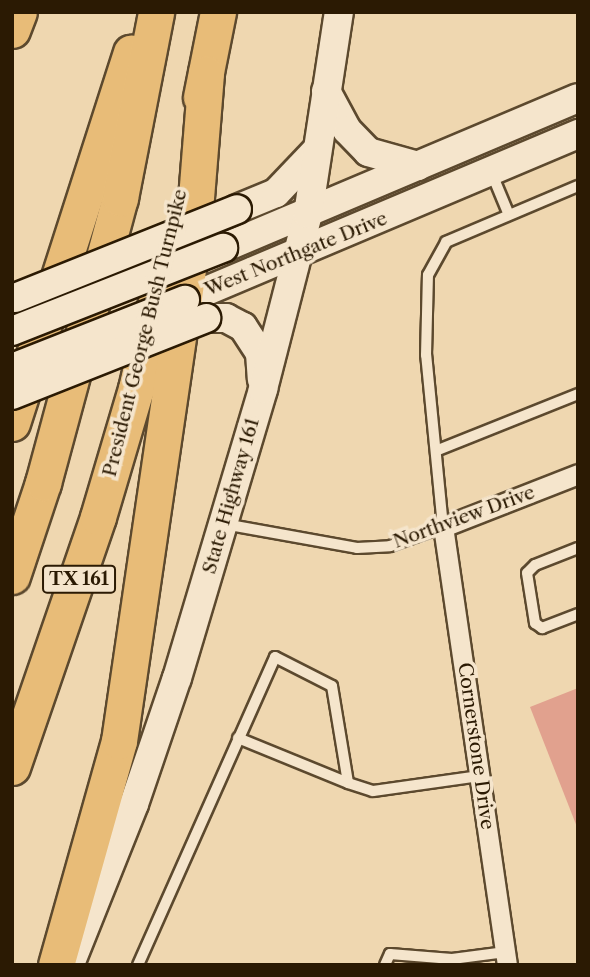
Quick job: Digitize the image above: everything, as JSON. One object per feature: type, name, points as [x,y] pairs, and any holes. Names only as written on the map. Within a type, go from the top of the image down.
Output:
[{"type":"highway","points":[[12,30],[19,12]]},
{"type":"highway","points":[[12,423],[144,12]]},
{"type":"highway","name":"TX 161","points":[[12,576],[50,458],[120,198],[156,12]]},
{"type":"highway","name":"President George Bush Turnpike","points":[[12,767],[68,613],[136,389],[218,12]]},
{"type":"highway","points":[[56,965],[121,729],[193,235],[206,74]]},
{"type":"main road","name":"State Highway 161","points":[[69,965],[134,804],[224,524],[263,389],[308,214],[340,12]]},
{"type":"main road","points":[[327,91],[347,130],[368,152],[418,166]]},
{"type":"main road","name":"West Northgate Drive","points":[[12,331],[308,214],[578,98]]},
{"type":"main road","name":"West Northgate Drive","points":[[12,368],[298,255],[578,134]]},
{"type":"main road","points":[[14,298],[276,192],[317,150]]},
{"type":"main road","points":[[12,395],[206,318],[226,318],[243,327],[260,353],[263,389]]},
{"type":"street","name":"Northview Drive","points":[[443,527],[578,474]]},
{"type":"street","name":"Cornerstone Drive","points":[[443,527],[507,959]]},
{"type":"lane","points":[[491,172],[509,215]]},
{"type":"lane","points":[[443,527],[438,450],[426,355],[428,275],[446,242],[578,186]]},
{"type":"lane","points":[[438,450],[578,394]]},
{"type":"lane","name":"Northview Drive","points":[[224,524],[357,548],[390,546],[443,527]]},
{"type":"lane","points":[[578,548],[535,565],[527,573],[535,623],[542,628],[578,614]]},
{"type":"lane","points":[[138,965],[275,657],[332,686],[348,783]]},
{"type":"lane","points":[[238,738],[373,791],[480,776]]},
{"type":"lane","points":[[385,965],[390,954],[452,959],[507,959]]},
{"type":"building","points":[[578,688],[578,827],[577,827],[530,707]]}]
